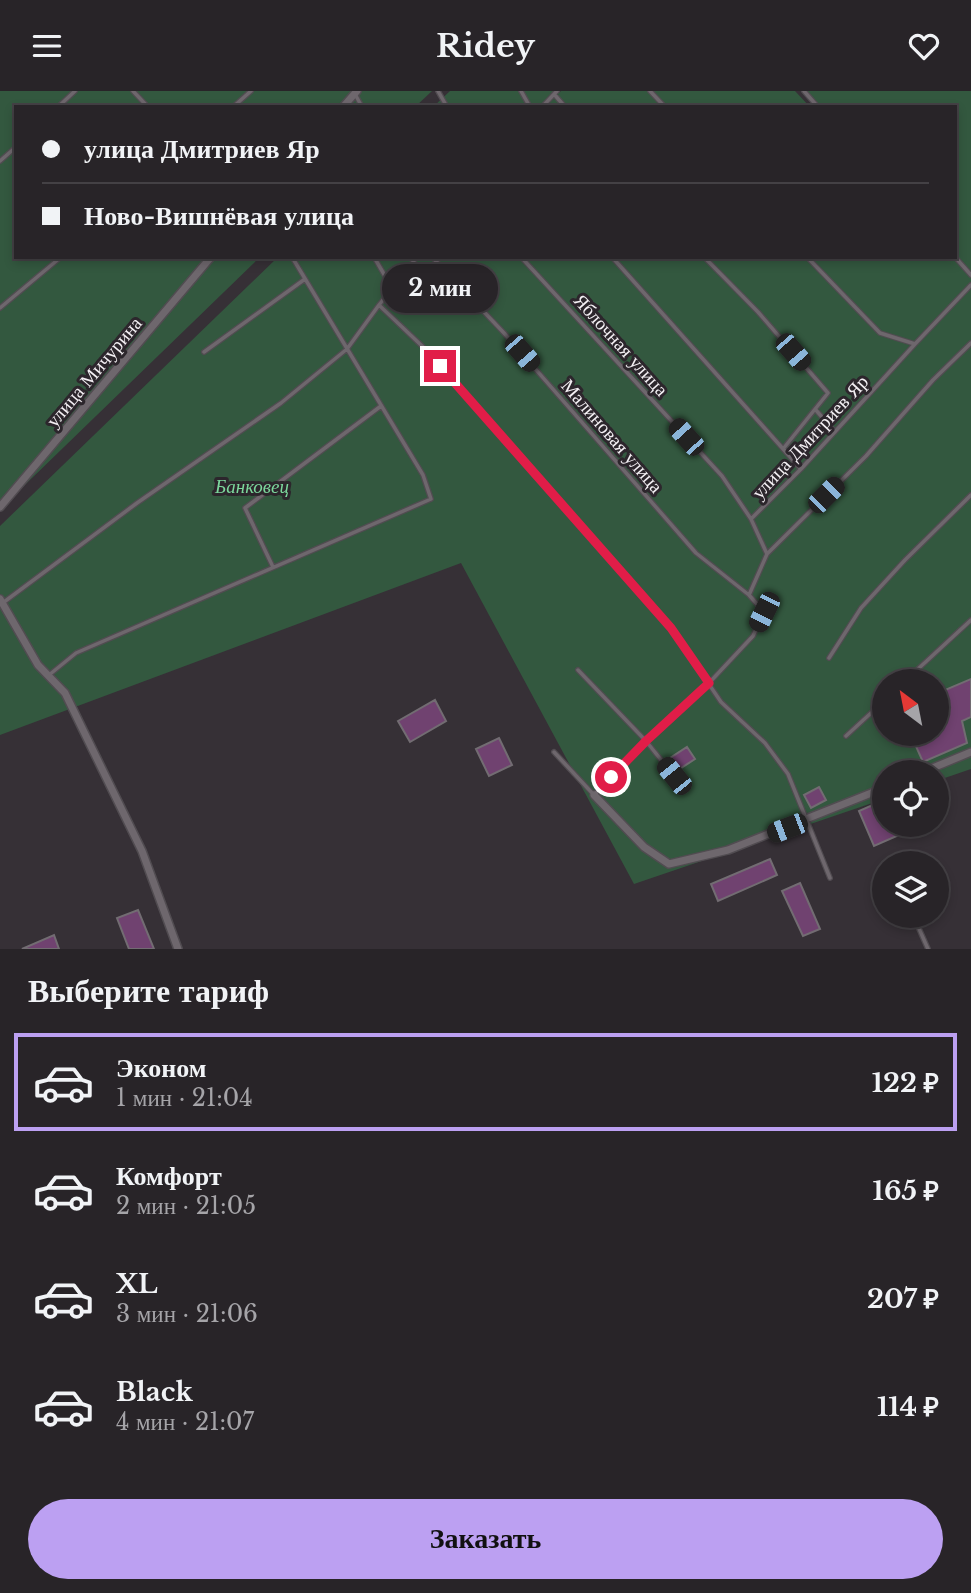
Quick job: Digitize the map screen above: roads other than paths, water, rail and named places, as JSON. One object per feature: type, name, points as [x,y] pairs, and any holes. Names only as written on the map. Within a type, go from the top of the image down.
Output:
[{"type":"street","name":"улица Мичурина","points":[[0,507],[209,259]]},
{"type":"street","points":[[1,601],[38,665],[65,692],[142,851],[178,949]]},
{"type":"street","points":[[949,761],[971,751]]},
{"type":"street","points":[[594,795],[643,846],[669,864],[728,850],[872,793]]},
{"type":"lane","points":[[60,105],[75,91]]},
{"type":"lane","points":[[133,91],[146,105]]},
{"type":"lane","points":[[235,105],[251,91]]},
{"type":"lane","points":[[650,91],[663,105]]},
{"type":"lane","points":[[804,91],[816,105]]},
{"type":"lane","points":[[0,161],[14,148]]},
{"type":"lane","points":[[0,308],[59,259]]},
{"type":"lane","points":[[49,675],[76,653],[431,499],[423,475],[293,259]]},
{"type":"lane","points":[[375,259],[392,288]]},
{"type":"lane","points":[[1,601],[64,560],[137,503],[281,403],[347,349],[415,259]]},
{"type":"lane","name":"Малиновая улица","points":[[434,259],[504,333],[696,553],[749,595]]},
{"type":"lane","name":"Яблочная улица","points":[[523,259],[722,475],[751,519]]},
{"type":"lane","points":[[614,259],[801,469]]},
{"type":"lane","points":[[706,259],[758,312],[828,393],[783,449]]},
{"type":"lane","points":[[809,259],[880,333],[915,344]]},
{"type":"lane","points":[[957,259],[971,275]]},
{"type":"lane","points":[[204,352],[305,279]]},
{"type":"lane","name":"улица Дмитриев Яр","points":[[767,554],[751,519],[801,469],[971,285]]},
{"type":"lane","points":[[379,305],[422,346],[671,628],[721,702],[765,743],[788,774],[830,878]]},
{"type":"lane","points":[[554,752],[594,795],[646,741],[709,683],[752,636],[764,612],[749,595],[767,554],[866,456],[933,380],[971,343]]},
{"type":"lane","points":[[273,567],[245,508],[381,406]]},
{"type":"lane","points":[[815,409],[835,432]]},
{"type":"lane","points":[[830,658],[861,608],[971,495]]},
{"type":"lane","points":[[918,669],[971,619]]},
{"type":"lane","points":[[578,670],[646,741],[674,776]]},
{"type":"lane","points":[[846,736],[872,712]]},
{"type":"lane","points":[[919,928],[928,949]]},
{"type":"park label","name":"Банковец","points":[[252,486]]}]
